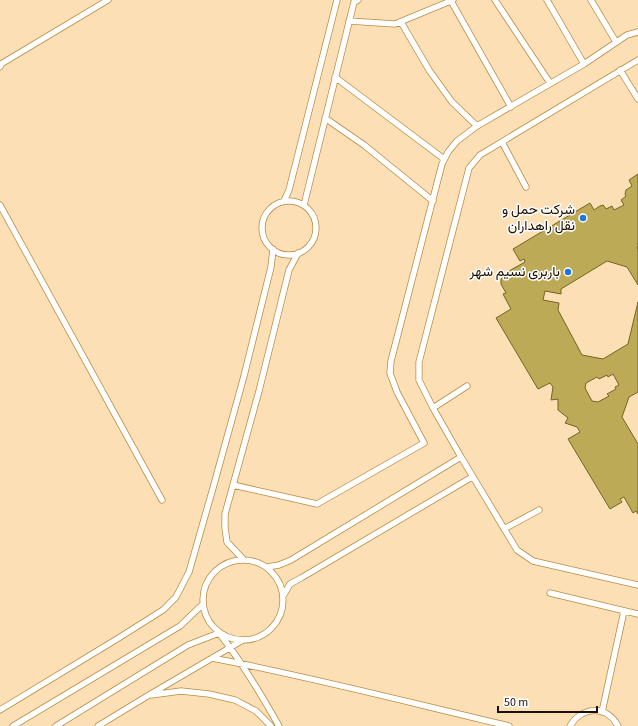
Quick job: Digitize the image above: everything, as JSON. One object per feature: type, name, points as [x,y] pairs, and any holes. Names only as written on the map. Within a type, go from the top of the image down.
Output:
[{"type":"lane","points":[[0,67],[1,64],[108,0]]},
{"type":"lane","points":[[284,201],[289,190],[337,0]]},
{"type":"lane","points":[[349,20],[395,24],[452,0],[510,106]]},
{"type":"lane","points":[[495,0],[550,83]]},
{"type":"lane","points":[[547,0],[584,64]]},
{"type":"lane","points":[[591,0],[616,42]]},
{"type":"lane","points":[[304,205],[349,20],[356,1]]},
{"type":"lane","points":[[400,22],[429,70],[452,102],[477,126]]},
{"type":"lane","points":[[233,485],[317,504],[424,443],[397,392],[390,374],[390,361],[442,164],[448,152],[457,141],[477,126],[584,64],[627,35],[638,32]]},
{"type":"lane","points":[[638,60],[480,155],[469,168],[420,362],[419,380],[472,477],[517,550],[533,561],[638,585]]},
{"type":"lane","points":[[620,70],[638,99]]},
{"type":"lane","points":[[335,77],[444,160]]},
{"type":"lane","points":[[325,118],[364,145],[432,201]]},
{"type":"lane","points":[[502,142],[526,187]]},
{"type":"lane","points":[[284,201],[298,202],[304,205],[314,218],[316,226],[312,243],[306,249],[298,253],[285,254],[273,249],[267,243],[263,235],[262,226],[264,218],[269,210],[276,204],[284,201]]},
{"type":"lane","points":[[0,205],[162,500]]},
{"type":"lane","points":[[0,710],[163,610],[176,597],[189,572],[216,480],[244,376],[269,274],[273,249]]},
{"type":"lane","points":[[243,559],[227,542],[224,528],[225,514],[259,391],[289,270],[298,253]]},
{"type":"lane","points":[[433,408],[467,386]]},
{"type":"lane","points":[[267,567],[291,560],[461,457]]},
{"type":"lane","points":[[283,596],[290,584],[472,477]]},
{"type":"lane","points":[[504,529],[540,510]]},
{"type":"lane","points":[[98,726],[149,695],[212,658],[231,647],[243,640],[258,637],[267,633],[276,623],[283,603],[282,588],[278,580],[267,567],[259,562],[243,559],[230,561],[220,566],[208,578],[203,589],[202,605],[206,617],[231,647],[262,695],[279,726]]},
{"type":"lane","points":[[550,593],[638,614]]},
{"type":"lane","points":[[13,726],[180,626],[202,605]]},
{"type":"lane","points":[[602,712],[624,611]]},
{"type":"lane","points":[[56,726],[188,645],[219,633],[231,638],[243,640]]},
{"type":"lane","points":[[212,658],[345,687],[509,726]]},
{"type":"lane","points":[[149,695],[181,692],[209,694],[235,700],[256,711],[271,726]]},
{"type":"lane","points":[[570,726],[579,715],[594,710],[610,715],[616,721],[618,726]]},
{"type":"building","points":[[638,174],[638,285],[627,267],[607,261],[561,289],[561,294],[545,291],[543,300],[559,303],[558,310],[582,355],[603,359],[628,344],[638,302],[638,392],[629,397],[622,417],[638,444],[638,514],[636,511],[633,513],[624,497],[620,499],[622,502],[610,509],[568,439],[580,432],[577,427],[565,423],[568,418],[558,410],[558,399],[551,400],[553,387],[550,383],[538,389],[496,318],[511,309],[503,294],[506,293],[501,284],[501,279],[509,273],[509,271],[525,262],[524,259],[520,261],[513,249],[590,203],[594,210],[603,205],[606,209],[612,206],[614,210],[624,205],[621,200],[626,196],[626,190],[632,186],[629,180]],"holes":[[[613,374],[619,385],[615,387],[616,389],[607,394],[609,396],[598,402],[592,401],[585,388],[586,383],[597,377],[599,379]]]},
{"type":"place","name":"شرکت حمل و نقل راهداران","points":[[583,218]]},
{"type":"place","name":"باربری نسیم شهر","points":[[568,272]]}]
